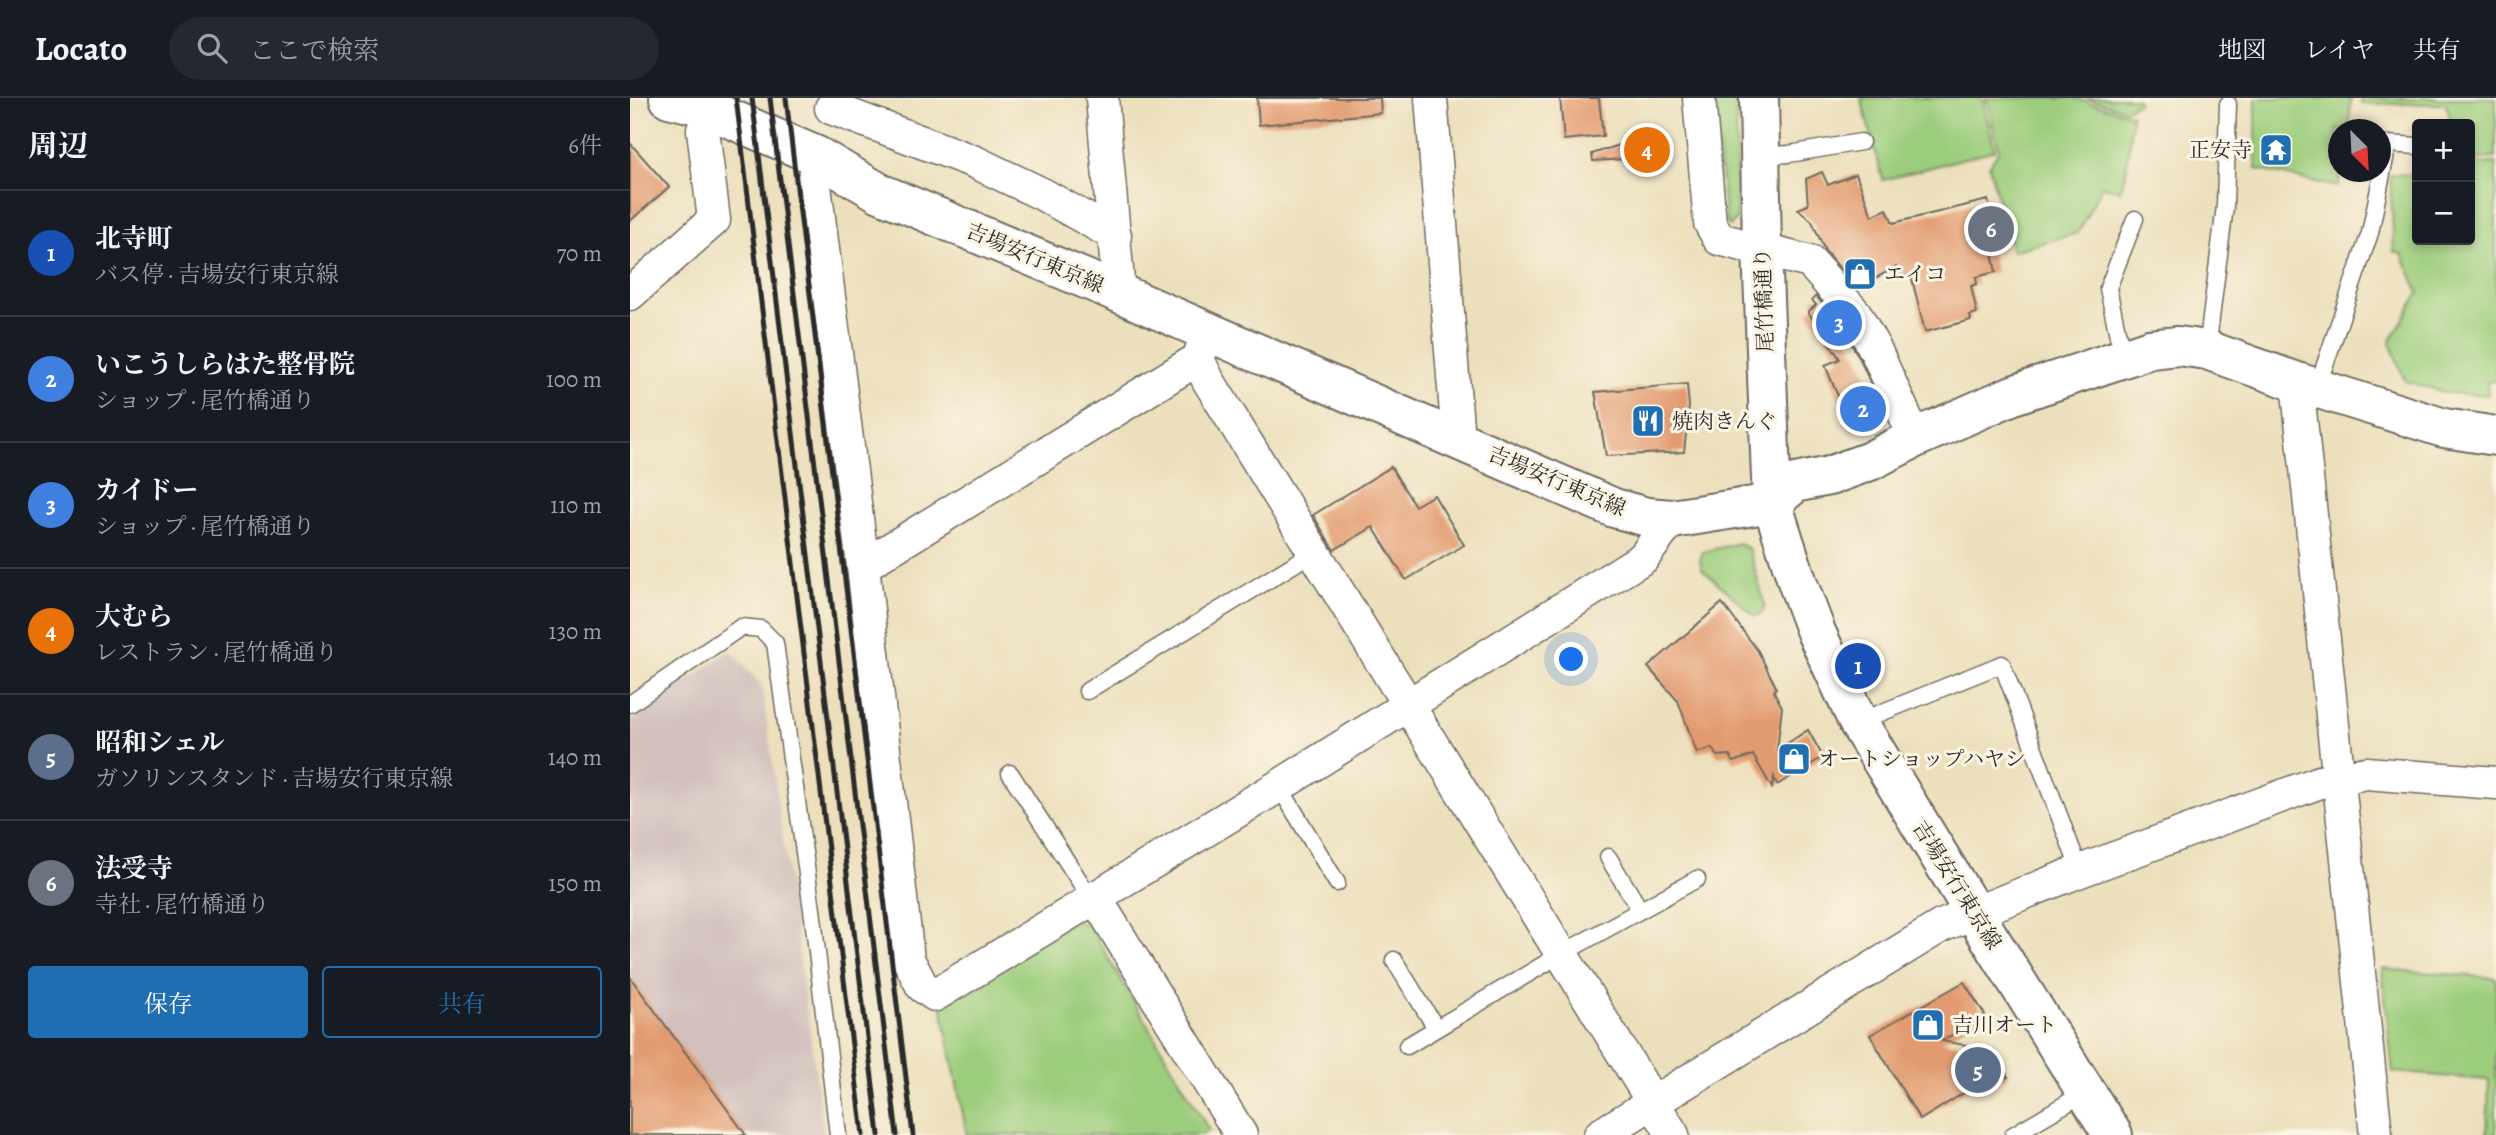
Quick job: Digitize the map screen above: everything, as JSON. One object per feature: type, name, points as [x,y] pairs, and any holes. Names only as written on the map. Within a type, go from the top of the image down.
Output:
[{"type":"main road","name":"吉場安行東京線","points":[[652,98],[703,130],[816,167],[1119,293],[1203,346],[1458,439],[1614,508],[1647,517],[1672,519],[1772,503],[1816,632],[1858,722],[2113,1135]]},
{"type":"main road","name":"吉場安行東京線","points":[[668,98],[701,106],[816,167]]},
{"type":"main road","name":"尾竹橋通り","points":[[1759,98],[1772,503]]},
{"type":"main road","points":[[1772,503],[1795,483],[1829,476],[1870,461],[2013,395],[2150,349],[2178,346],[2207,350],[2307,386],[2444,428],[2496,436]]},
{"type":"street","points":[[1102,98],[1119,293]]},
{"type":"street","points":[[1431,98],[1458,439]]},
{"type":"street","points":[[1699,98],[1710,223],[1719,239],[1810,262],[1854,313],[1876,351],[1915,438]]},
{"type":"street","points":[[1115,235],[1042,194],[975,162],[832,103],[816,167],[908,959],[922,986],[935,995],[1279,786],[1643,558],[1672,519]]},
{"type":"street","points":[[630,294],[714,220],[703,130]]},
{"type":"street","points":[[863,566],[1203,346],[1208,380],[1673,1135]]},
{"type":"street","points":[[2307,386],[2338,778],[2376,1135]]},
{"type":"street","points":[[1600,1135],[1941,926],[2080,871],[2320,782],[2338,778],[2366,773],[2496,783]]},
{"type":"street","points":[[1093,898],[1241,1135]]},
{"type":"lane","points":[[2207,350],[2207,329],[2225,206],[2228,104]]},
{"type":"lane","points":[[1760,156],[1861,142]]},
{"type":"lane","points":[[2307,386],[2370,233],[2388,144],[2412,146]]},
{"type":"lane","points":[[2125,357],[2108,288],[2135,219]]},
{"type":"lane","points":[[1087,691],[1314,552]]},
{"type":"lane","points":[[630,704],[741,627],[761,629],[775,643],[813,917],[838,1135]]},
{"type":"lane","points":[[1858,722],[2001,664],[2080,871]]},
{"type":"lane","points":[[1010,773],[1093,898]]},
{"type":"lane","points":[[2496,773],[2496,783]]},
{"type":"lane","points":[[1279,786],[1337,883]]},
{"type":"lane","points":[[1608,857],[1640,910]]},
{"type":"lane","points":[[1408,1046],[1563,953],[1697,879]]},
{"type":"lane","points":[[1394,960],[1436,1028]]},
{"type":"lane","points":[[2014,1135],[2086,1092]]},
{"type":"shaded area","points":[[730,650],[762,686],[824,1135],[630,1135],[630,722]]},
{"type":"green space","points":[[1713,98],[1736,98],[1737,219],[1730,226],[1726,222]]},
{"type":"green space","points":[[1861,98],[1982,98],[1995,150],[1883,180]]},
{"type":"green space","points":[[1986,98],[2074,98],[2132,115],[2126,174],[2120,191],[2102,186],[2078,233],[2012,251],[1989,166],[1999,150]]},
{"type":"green space","points":[[2086,98],[2136,98],[2139,102],[2125,110]]},
{"type":"green space","points":[[2256,98],[2351,98],[2350,119],[2328,119],[2328,182],[2339,182],[2338,187],[2256,169]]},
{"type":"green space","points":[[2362,98],[2496,98],[2496,158],[2475,159],[2475,119],[2450,119],[2446,104],[2361,104]]},
{"type":"green space","points":[[2496,163],[2496,381],[2487,382],[2488,395],[2447,393],[2405,381],[2390,342],[2419,293],[2402,254],[2394,252],[2391,175],[2412,174],[2412,245],[2475,245],[2475,164]]},
{"type":"green space","points":[[1738,543],[1749,549],[1765,606],[1762,613],[1755,616],[1702,569],[1700,560],[1703,552]]},
{"type":"green space","points":[[1073,921],[1089,925],[1209,1130],[1202,1135],[967,1135],[941,1004]]},
{"type":"green space","points":[[2382,969],[2496,978],[2496,1135],[2487,1135],[2489,1080],[2393,1072]]},
{"type":"building","points":[[1257,98],[1380,98],[1381,113],[1259,125]]},
{"type":"building","points":[[1560,98],[1599,98],[1603,136],[1564,140]]},
{"type":"building","points":[[1650,135],[1661,157],[1593,161],[1592,154]]},
{"type":"building","points":[[630,143],[669,187],[630,221]]},
{"type":"building","points":[[1822,172],[1828,185],[1856,174],[1872,216],[1887,209],[1893,223],[1988,200],[1994,225],[1998,223],[2004,246],[1991,249],[1996,272],[1976,277],[1977,284],[1971,286],[1977,313],[1970,315],[1971,320],[1925,332],[1911,275],[1898,278],[1896,267],[1857,288],[1825,251],[1812,221],[1798,209],[1808,205],[1806,179]]},
{"type":"building","points":[[1816,296],[1840,324],[1860,359],[1884,414],[1852,430],[1825,365],[1840,359],[1808,312],[1816,305],[1812,300]]},
{"type":"building","points":[[1687,384],[1689,406],[1684,452],[1606,456],[1595,392]]},
{"type":"building","points":[[1391,467],[1415,506],[1434,495],[1464,545],[1406,580],[1373,527],[1334,550],[1313,515]]},
{"type":"building","points":[[1722,603],[1758,651],[1776,687],[1774,692],[1782,707],[1777,750],[1808,730],[1823,757],[1777,785],[1774,777],[1772,788],[1753,755],[1733,762],[1730,755],[1717,756],[1712,748],[1697,753],[1678,701],[1648,667]]},
{"type":"building","points":[[630,977],[746,1135],[630,1135]]},
{"type":"building","points":[[1964,982],[1985,1015],[1942,1041],[1994,1050],[2008,1077],[1977,1090],[1975,1086],[1920,1120],[1870,1035]]},
{"type":"railway","points":[[736,98],[863,1135]]},
{"type":"railway","points":[[752,98],[879,1135]]},
{"type":"railway","points":[[770,98],[897,1135]]},
{"type":"railway","points":[[786,98],[913,1135]]},
{"type":"place","name":"大むら","points":[[1647,150]]},
{"type":"place","name":"正安寺","points":[[2276,150]]},
{"type":"place","name":"法受寺","points":[[1991,229]]},
{"type":"place","name":"エイコ","points":[[1860,274]]},
{"type":"place","name":"カイドー","points":[[1839,323]]},
{"type":"place","name":"いこうしらはた整骨院","points":[[1863,409]]},
{"type":"place","name":"焼肉きんぐ","points":[[1648,421]]},
{"type":"place","name":"北寺町","points":[[1858,666]]},
{"type":"place","name":"オートショップハヤシ","points":[[1794,759]]},
{"type":"place","name":"吉川オート","points":[[1928,1025]]},
{"type":"place","name":"昭和シェル","points":[[1978,1070]]}]
